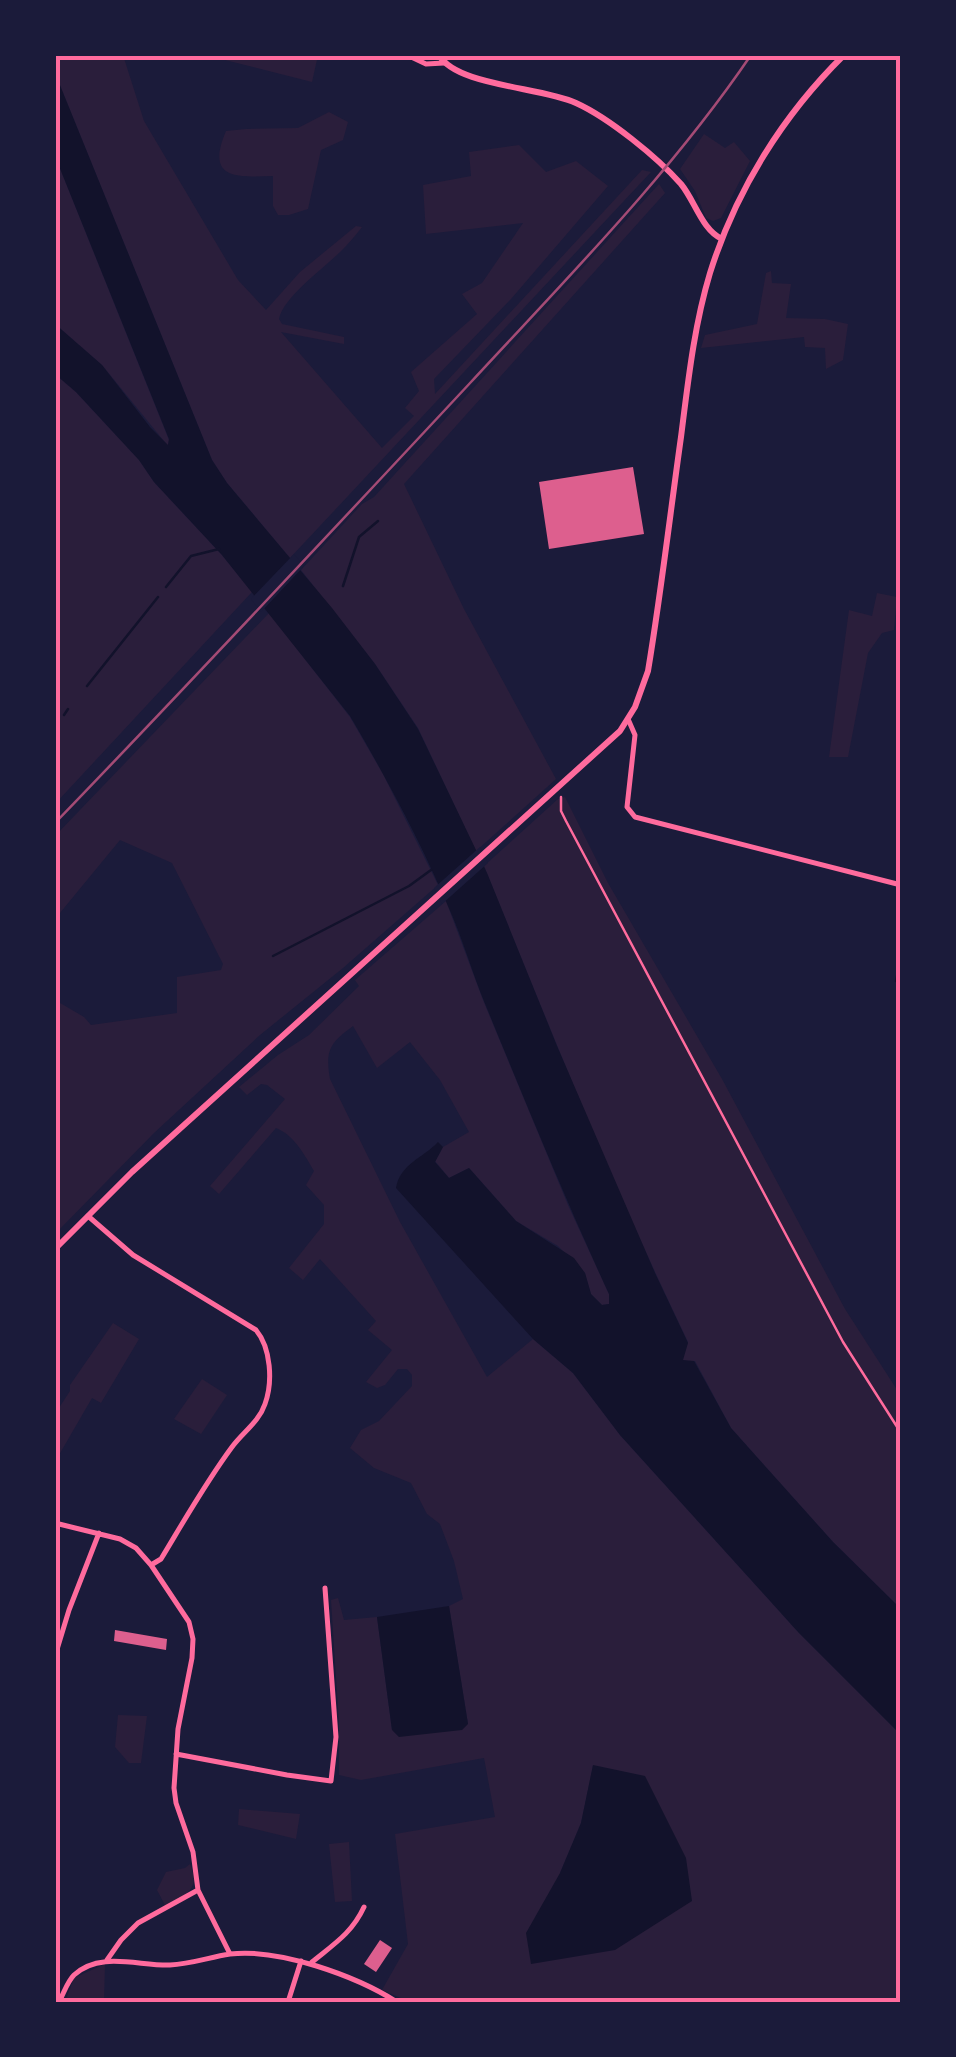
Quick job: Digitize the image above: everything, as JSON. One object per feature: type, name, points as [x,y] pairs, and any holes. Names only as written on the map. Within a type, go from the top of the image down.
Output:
[{"type":"street","points":[[407,55],[426,64],[442,59],[453,70],[471,77],[577,103],[632,140],[670,173],[690,194],[711,234],[722,239]]},
{"type":"street","points":[[55,1248],[132,1172],[349,975],[556,794],[620,731],[636,707],[648,671],[694,342],[710,274],[722,239],[764,155],[792,112],[844,55]]},
{"type":"street","points":[[628,719],[635,735],[627,806],[635,817],[901,885]]},
{"type":"street","points":[[88,1216],[133,1255],[256,1330],[267,1350],[269,1390],[260,1416],[232,1447],[161,1559],[152,1565]]},
{"type":"street","points":[[55,1523],[120,1539],[136,1548],[152,1565],[189,1622],[192,1658],[173,1776],[176,1804],[193,1852],[198,1890],[230,1954]]},
{"type":"street","points":[[55,1656],[98,1533]]},
{"type":"street","points":[[176,1754],[331,1781],[336,1738],[325,1588]]},
{"type":"street","points":[[107,1960],[138,1923],[198,1890]]},
{"type":"street","points":[[311,1963],[350,1931],[364,1907]]},
{"type":"street","points":[[60,2002],[76,1973],[107,1960],[167,1965],[230,1954],[311,1963],[397,2002]]},
{"type":"street","points":[[288,2002],[301,1961]]},
{"type":"path","points":[[556,794],[562,797],[561,811],[566,821],[843,1342],[901,1433]]},
{"type":"shaded area","points":[[55,55],[123,55],[144,121],[238,280],[266,310],[300,272],[356,226],[362,227],[298,290],[279,319],[282,324],[344,337],[344,344],[281,332],[382,448],[414,416],[405,408],[419,391],[411,372],[477,314],[462,294],[482,283],[523,223],[426,234],[423,185],[471,176],[469,152],[519,145],[546,172],[576,161],[608,186],[511,299],[434,379],[435,394],[642,170],[651,172],[290,558],[212,460],[55,73]]},
{"type":"shaded area","points":[[205,55],[318,55],[312,82]]},
{"type":"shaded area","points":[[55,73],[212,460],[375,664],[418,729],[487,873],[557,1046],[688,1343],[683,1360],[694,1361],[731,1428],[833,1542],[901,1609],[901,1735],[799,1633],[620,1435],[573,1373],[533,1339],[396,1188],[407,1167],[438,1142],[443,1147],[435,1162],[449,1178],[469,1168],[516,1221],[574,1258],[585,1273],[591,1294],[602,1305],[609,1304],[609,1294],[531,1115],[448,906],[402,810],[350,716],[222,555],[154,482],[139,460],[55,374],[55,324],[102,365],[168,445],[169,439],[55,156]]},
{"type":"shaded area","points":[[329,112],[348,122],[343,140],[321,150],[308,209],[278,215],[273,206],[273,176],[237,175],[222,167],[219,159],[226,131],[298,128]]},
{"type":"shaded area","points":[[704,134],[725,148],[734,142],[750,161],[721,218],[713,221],[706,218],[680,169]]},
{"type":"shaded area","points":[[55,156],[169,440],[168,446],[102,365],[55,324]]},
{"type":"shaded area","points":[[659,184],[665,193],[404,484],[464,609],[556,779],[476,851],[418,728],[375,664],[301,570],[362,504],[374,497]]},
{"type":"shaded area","points":[[771,271],[772,283],[791,284],[786,318],[848,324],[843,360],[826,369],[825,348],[805,347],[804,337],[701,348],[705,335],[757,324],[766,273]]},
{"type":"shaded area","points":[[55,374],[139,460],[252,592],[55,804]]},
{"type":"shaded area","points":[[877,593],[897,597],[894,630],[882,633],[868,653],[848,757],[829,757],[849,610],[872,616]]},
{"type":"shaded area","points":[[269,613],[350,717],[438,885],[260,1035],[154,1133],[55,1234],[55,1000],[91,1025],[177,1013],[177,977],[221,970],[223,964],[172,863],[120,840],[55,919],[55,836]]},
{"type":"shaded area","points":[[565,797],[608,883],[722,1079],[845,1309],[901,1396],[901,1609],[833,1542],[731,1428],[695,1361],[682,1361],[688,1342],[557,1046],[484,866],[558,799]]},
{"type":"shaded area","points":[[446,901],[568,1205],[609,1294],[609,1304],[602,1305],[591,1294],[585,1273],[558,1246],[516,1221],[469,1168],[449,1178],[435,1161],[443,1147],[469,1132],[440,1080],[410,1042],[377,1068],[353,1026],[331,1048],[330,1079],[400,1222],[487,1377],[533,1339],[573,1373],[620,1435],[799,1633],[901,1735],[901,2002],[410,2002],[382,1990],[408,1944],[395,1834],[495,1817],[484,1758],[361,1780],[339,1775],[331,1600],[338,1598],[344,1620],[377,1617],[392,1730],[468,1724],[449,1606],[463,1599],[440,1524],[427,1514],[411,1483],[374,1468],[350,1448],[361,1430],[379,1421],[412,1386],[412,1375],[407,1369],[398,1369],[385,1385],[377,1388],[366,1382],[392,1350],[368,1330],[376,1321],[320,1259],[303,1280],[289,1268],[324,1224],[324,1205],[306,1185],[314,1171],[293,1140],[276,1128],[219,1194],[210,1186],[285,1099],[267,1085],[261,1084],[247,1095],[239,1087],[309,1035],[359,986],[355,980]],"holes":[[[593,1766],[615,1950],[560,1873],[581,1823]]]},
{"type":"shaded area","points":[[113,1323],[139,1339],[101,1403],[92,1398],[59,1455],[55,1453],[55,1414]]},
{"type":"shaded area","points":[[202,1379],[227,1395],[201,1434],[174,1419]]},
{"type":"shaded area","points":[[449,1606],[468,1724],[462,1730],[399,1737],[392,1730],[377,1617]]},
{"type":"shaded area","points":[[118,1715],[147,1716],[141,1763],[129,1763],[115,1747]]},
{"type":"shaded area","points":[[593,1765],[645,1776],[686,1858],[692,1901],[615,1950],[531,1964],[526,1933],[560,1873],[581,1823]]},
{"type":"shaded area","points":[[239,1809],[300,1814],[296,1839],[238,1825]]},
{"type":"shaded area","points":[[349,1842],[352,1901],[335,1902],[329,1844]]},
{"type":"shaded area","points":[[190,1864],[193,1886],[166,1907],[157,1890],[166,1872]]},
{"type":"shaded area","points":[[105,1964],[104,2002],[65,2002],[74,1978]]},
{"type":"pier","points":[[294,554],[304,566],[261,612],[251,599]]},
{"type":"pier","points":[[480,847],[488,863],[442,904],[434,888]]},
{"type":"building","points":[[633,467],[644,534],[549,549],[539,482]]},
{"type":"building","points":[[115,1630],[167,1639],[166,1650],[114,1641]]},
{"type":"building","points":[[380,1940],[392,1948],[376,1972],[364,1964]]},
{"type":"waterway","points":[[343,586],[359,537],[378,521]]},
{"type":"waterway","points":[[166,587],[191,556],[219,549]]},
{"type":"waterway","points":[[87,686],[158,597]]},
{"type":"waterway","points":[[64,715],[68,709]]},
{"type":"waterway","points":[[273,956],[409,886],[431,870]]},
{"type":"waterway","points":[[896,981],[901,957]]},
{"type":"railway","points":[[55,823],[581,264],[687,142],[751,55]]}]
